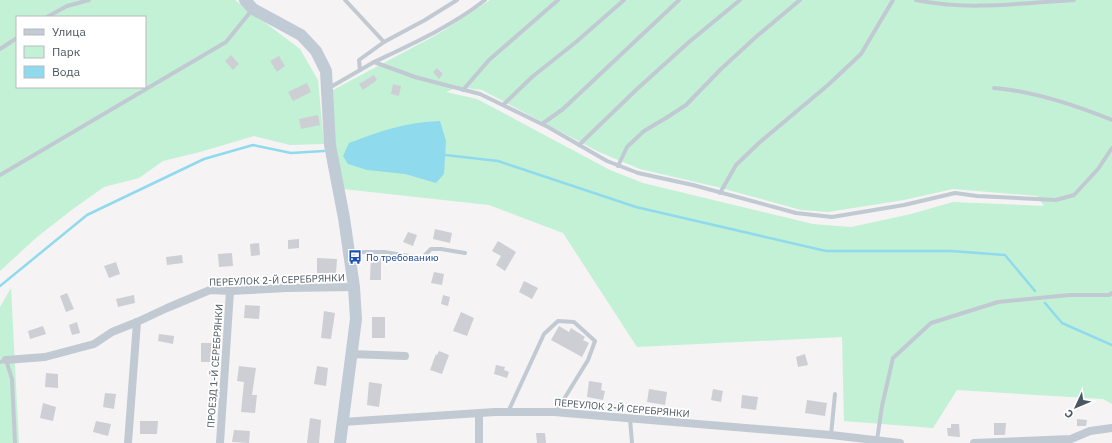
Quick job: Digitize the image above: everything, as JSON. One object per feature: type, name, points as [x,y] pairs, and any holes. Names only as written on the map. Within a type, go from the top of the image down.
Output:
[{"type":"street","points":[[249,4],[301,35],[316,51],[326,71],[330,145],[344,218],[354,287],[356,319],[340,443]]},
{"type":"street","name":"ПЕРЕУЛОК 2-Й СЕРЕБРЯНКИ","points":[[3,361],[45,357],[94,344],[112,332],[210,290],[230,291],[354,287]]},
{"type":"street","name":"ПРОЕЗД 1-Й СЕРЕБРЯНКИ","points":[[220,443],[230,291]]},
{"type":"street","points":[[128,443],[138,322]]},
{"type":"street","points":[[351,354],[405,356]]},
{"type":"street","points":[[479,413],[479,443]]},
{"type":"street","name":"ПЕРЕУЛОК 2-Й СЕРЕБРЯНКИ","points":[[342,422],[479,413],[556,413],[831,439],[877,440],[900,443]]},
{"type":"street","points":[[974,443],[1071,439],[1090,431],[1112,428]]},
{"type":"lane","points":[[49,16],[67,6],[89,0]]},
{"type":"lane","points":[[345,0],[384,42]]},
{"type":"lane","points":[[360,70],[358,60],[384,42],[425,20],[457,0]]},
{"type":"lane","points":[[327,89],[374,62],[428,36],[485,0]]},
{"type":"lane","points":[[463,90],[489,60],[558,0]]},
{"type":"lane","points":[[503,106],[532,77],[576,42],[624,0]]},
{"type":"lane","points":[[542,124],[563,109],[679,0]]},
{"type":"lane","points":[[579,145],[653,74],[740,0]]},
{"type":"lane","points":[[618,166],[627,147],[644,131],[686,104],[736,54],[800,0]]},
{"type":"lane","points":[[720,193],[736,165],[741,160],[760,142],[828,85],[861,54],[893,0]]},
{"type":"lane","points":[[916,0],[966,6],[1014,5],[1074,0]]},
{"type":"lane","points":[[0,175],[226,42],[249,4]]},
{"type":"lane","points":[[0,49],[16,39]]},
{"type":"lane","points":[[374,62],[415,77],[480,94],[542,124],[606,161],[638,174],[720,193],[796,213],[832,217],[904,205],[955,193],[1024,199],[1056,200],[1074,195],[1098,169],[1112,148]]},
{"type":"lane","points":[[994,88],[1013,89],[1084,109],[1112,120]]},
{"type":"lane","points":[[349,252],[384,252],[422,258],[431,249],[465,252]]},
{"type":"lane","points":[[877,440],[882,406],[893,358],[932,323],[998,302],[1069,294],[1109,295],[1112,293]]},
{"type":"lane","points":[[508,412],[544,334],[558,321],[574,322],[595,341],[588,360],[556,413]]},
{"type":"lane","points":[[3,361],[12,379],[15,443]]},
{"type":"lane","points":[[831,439],[835,394]]},
{"type":"lane","points":[[630,419],[632,443]]},
{"type":"green space","points":[[0,0],[235,0],[300,49],[318,80],[324,144],[290,145],[254,136],[163,161],[139,178],[104,187],[37,237],[0,271]]},
{"type":"green space","points":[[490,0],[1112,0],[1112,404],[1103,399],[957,390],[933,428],[844,421],[842,337],[637,347],[563,233],[489,205],[343,189],[333,127],[331,91],[438,34]],"holes":[[[458,87],[482,90],[599,152],[640,169],[717,187],[801,210],[828,212],[904,200],[953,189],[1037,196],[1044,206],[953,202],[911,214],[851,227],[813,224],[643,183],[610,170],[477,99],[446,92]]]},
{"type":"green space","points":[[11,288],[19,443],[0,443],[0,307]]},
{"type":"water","points":[[440,121],[446,141],[444,174],[436,183],[405,174],[367,170],[348,164],[343,156],[349,143],[404,125]]},
{"type":"building","points":[[231,55],[239,64],[233,70],[225,61]]},
{"type":"building","points":[[279,56],[285,66],[277,72],[270,61]]},
{"type":"building","points":[[437,68],[443,74],[439,79],[433,72]]},
{"type":"building","points":[[374,75],[377,80],[363,90],[359,84]]},
{"type":"building","points":[[307,83],[311,92],[293,101],[288,92]]},
{"type":"building","points":[[393,84],[401,86],[399,96],[391,94]]},
{"type":"building","points":[[318,115],[320,125],[301,129],[299,119]]},
{"type":"building","points":[[435,229],[452,233],[450,243],[433,239]]},
{"type":"building","points":[[408,232],[417,235],[413,246],[403,242]]},
{"type":"building","points":[[299,239],[299,248],[288,249],[288,240]]},
{"type":"building","points":[[498,241],[516,252],[505,271],[496,265],[501,256],[492,251]]},
{"type":"building","points":[[259,243],[260,255],[251,256],[250,244]]},
{"type":"building","points":[[232,253],[233,266],[219,267],[218,254]]},
{"type":"building","points":[[182,255],[183,263],[167,265],[166,257]]},
{"type":"building","points":[[371,256],[381,256],[381,280],[370,280]]},
{"type":"building","points":[[317,258],[337,259],[336,273],[317,273]]},
{"type":"building","points":[[116,262],[120,274],[109,278],[104,266]]},
{"type":"building","points":[[434,272],[444,274],[442,285],[431,283]]},
{"type":"building","points":[[524,281],[538,288],[532,299],[519,292]]},
{"type":"building","points":[[67,293],[74,309],[66,312],[60,296]]},
{"type":"building","points":[[134,295],[135,303],[118,307],[116,299]]},
{"type":"building","points":[[443,295],[450,297],[448,306],[441,304]]},
{"type":"building","points":[[245,305],[260,306],[259,319],[244,318]]},
{"type":"building","points":[[324,311],[335,313],[331,339],[321,338]]},
{"type":"building","points":[[461,312],[474,318],[467,336],[453,331]]},
{"type":"building","points":[[372,317],[385,317],[385,338],[372,338]]},
{"type":"building","points":[[77,322],[80,333],[72,335],[69,325]]},
{"type":"building","points":[[43,326],[46,334],[30,339],[28,331]]},
{"type":"building","points":[[559,326],[569,332],[571,328],[585,337],[583,340],[589,343],[582,357],[551,340]]},
{"type":"building","points":[[159,334],[174,336],[173,344],[158,341]]},
{"type":"building","points":[[201,343],[215,343],[214,362],[201,362]]},
{"type":"building","points":[[439,351],[449,355],[442,374],[430,370],[436,354],[437,355]]},
{"type":"building","points":[[805,354],[808,365],[798,367],[796,357]]},
{"type":"building","points":[[496,365],[505,367],[504,370],[509,372],[507,378],[494,374]]},
{"type":"building","points":[[239,366],[256,368],[252,395],[257,395],[255,413],[241,412],[244,382],[237,381]]},
{"type":"building","points":[[317,366],[328,368],[326,386],[314,384]]},
{"type":"building","points":[[46,373],[58,374],[58,388],[45,387]]},
{"type":"building","points":[[589,381],[602,383],[601,390],[605,391],[603,400],[587,397]]},
{"type":"building","points":[[369,382],[382,384],[379,407],[367,405]]},
{"type":"building","points":[[649,389],[667,392],[665,405],[647,402]]},
{"type":"building","points":[[713,389],[723,391],[721,402],[711,400]]},
{"type":"building","points":[[105,393],[116,394],[114,409],[103,407]]},
{"type":"building","points":[[742,395],[758,397],[756,410],[741,408]]},
{"type":"building","points":[[807,400],[827,403],[825,416],[805,413]]},
{"type":"building","points":[[43,403],[56,407],[53,421],[40,418]]},
{"type":"building","points":[[310,418],[321,420],[319,443],[307,443]]},
{"type":"building","points":[[1077,419],[1087,420],[1086,426],[1077,426]]},
{"type":"building","points":[[96,421],[111,424],[108,436],[93,432]]},
{"type":"building","points":[[140,421],[158,421],[157,434],[140,434]]},
{"type":"building","points":[[994,423],[1006,423],[1005,435],[994,435]]},
{"type":"building","points":[[951,424],[959,424],[960,437],[948,436],[947,428],[951,428]]},
{"type":"building","points":[[234,430],[250,431],[249,443],[232,442]]},
{"type":"building","points":[[536,433],[545,433],[546,443],[537,443]]},
{"type":"waterway","points":[[0,286],[87,215],[204,159],[253,145],[291,153],[324,151]]},
{"type":"waterway","points":[[445,155],[498,161],[636,207],[826,251],[951,251],[1005,255],[1035,291]]},
{"type":"waterway","points":[[1045,303],[1062,323],[1112,345]]},
{"type":"place","name":"По требованию","points":[[355,257]]}]
